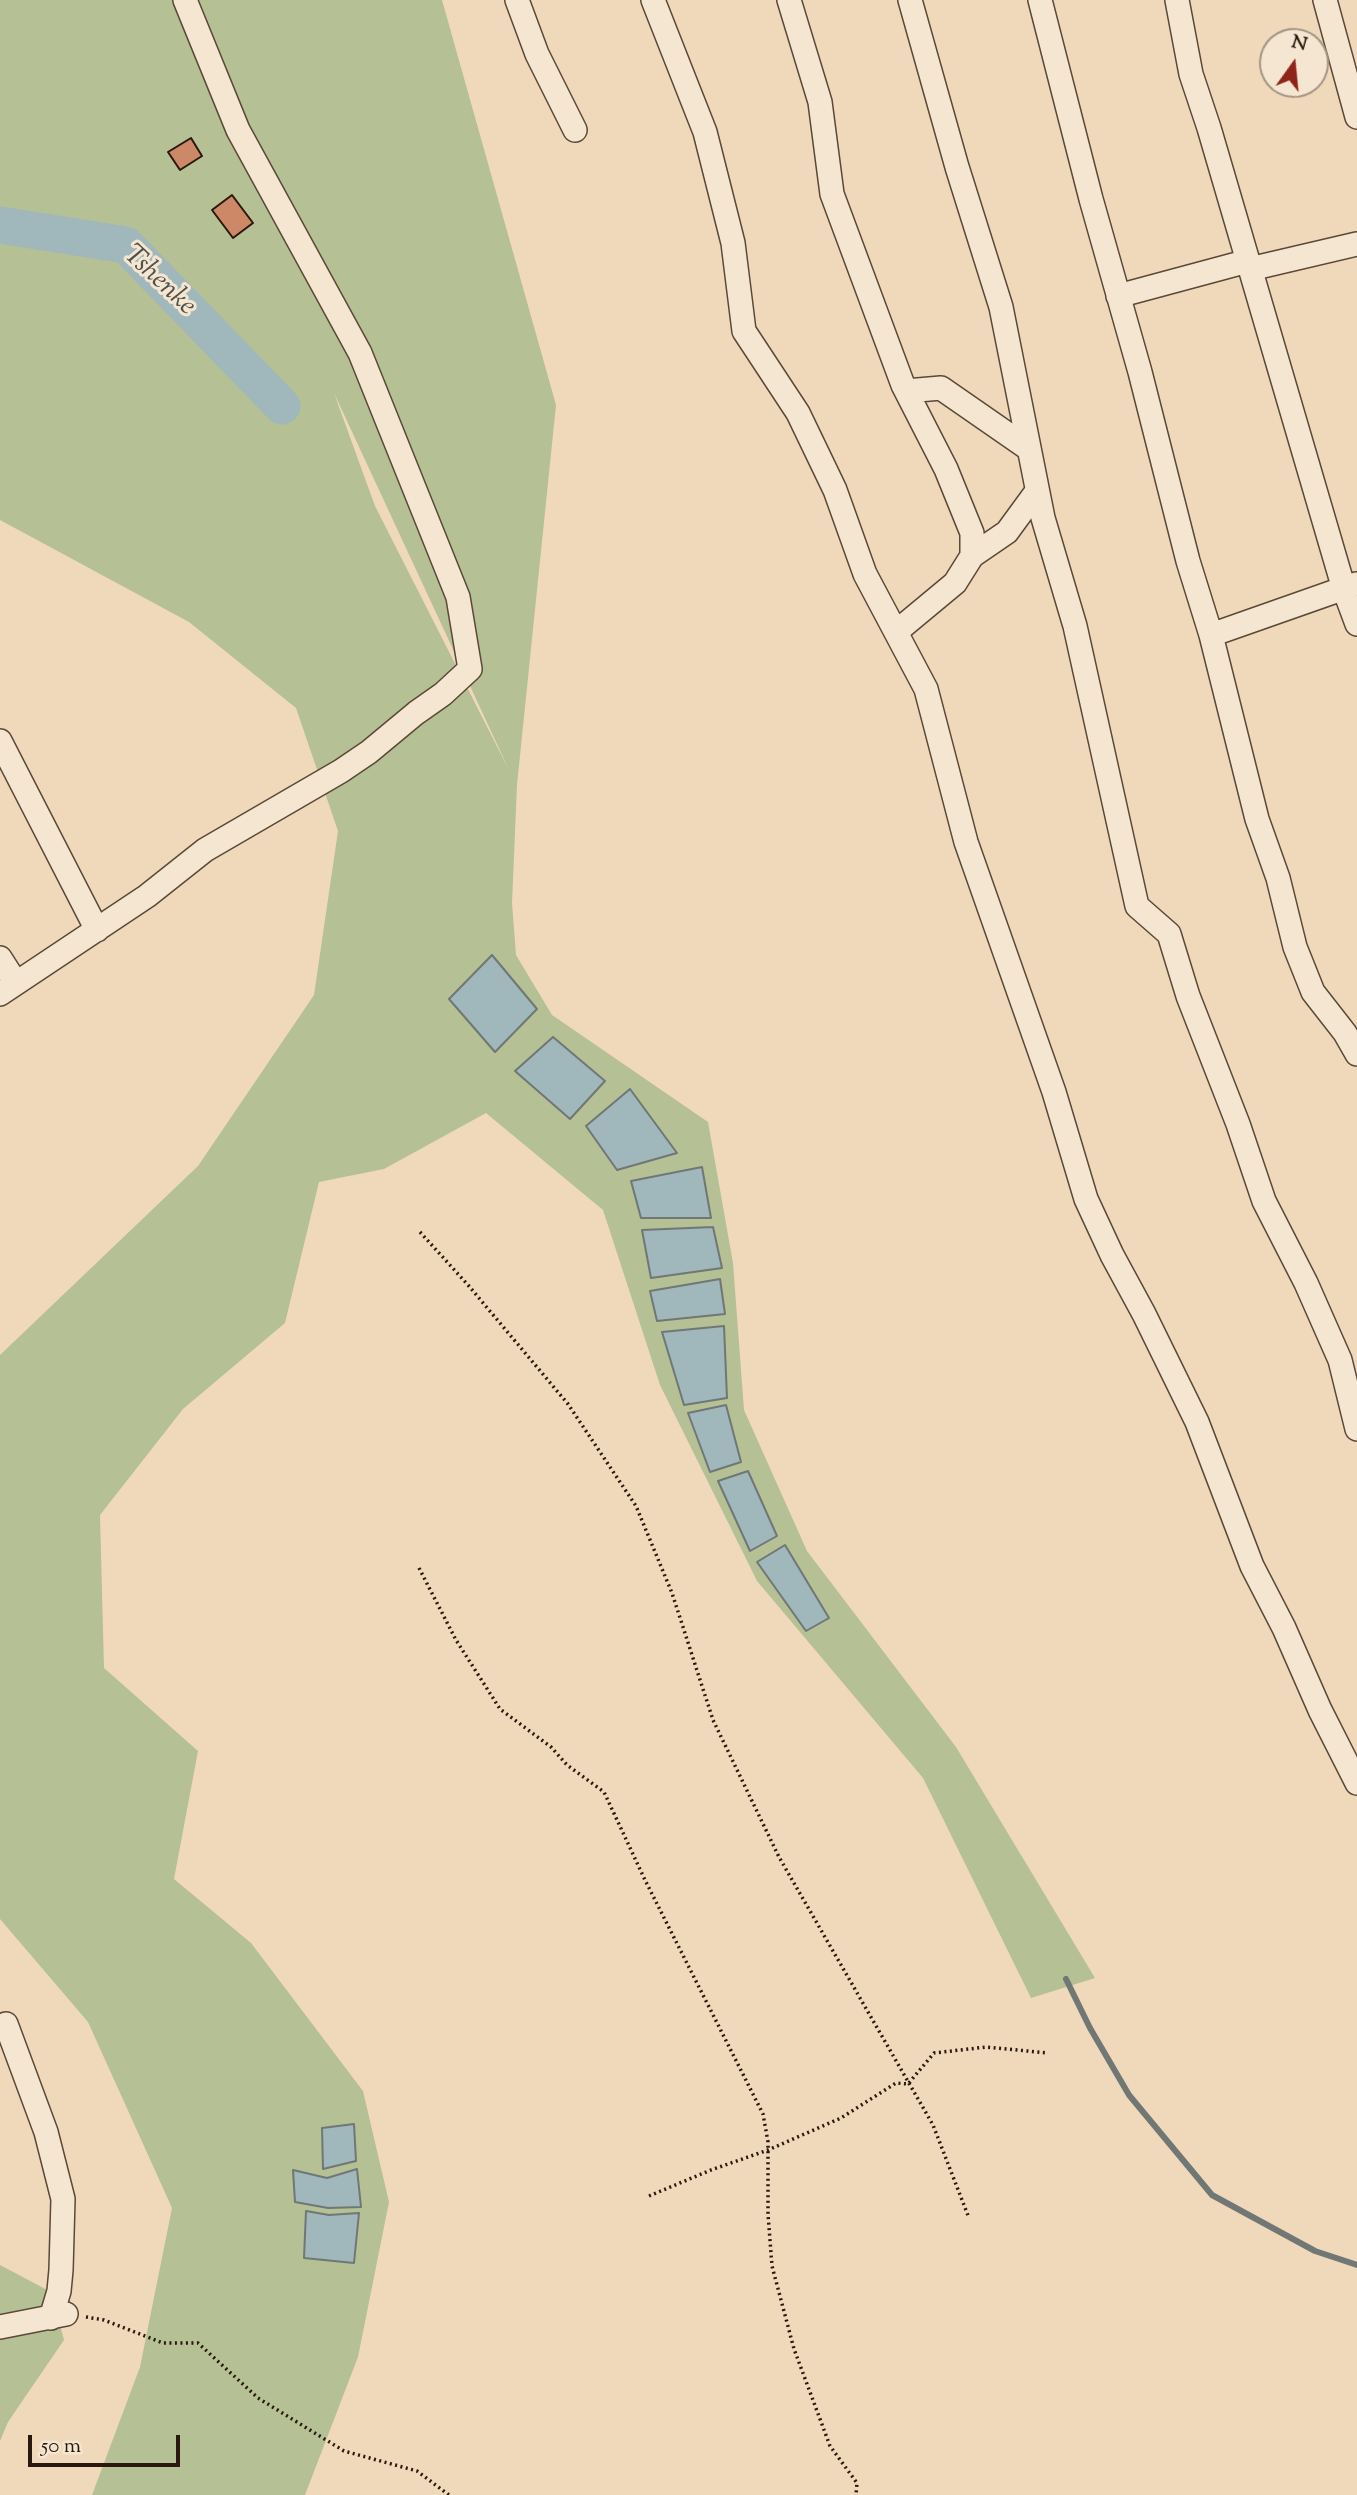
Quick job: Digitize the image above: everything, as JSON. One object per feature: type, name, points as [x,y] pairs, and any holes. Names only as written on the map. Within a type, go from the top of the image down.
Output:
[{"type":"street","points":[[0,958],[8,989],[147,896],[205,850],[369,752],[443,694],[470,669],[458,597],[360,353],[238,130],[186,0]]},
{"type":"street","points":[[517,0],[537,54],[575,130]]},
{"type":"street","points":[[653,0],[705,132],[733,243],[744,331],[798,413],[835,490],[865,574],[926,689],[966,842],[1054,1092],[1086,1199],[1197,1422],[1252,1566],[1357,1783]]},
{"type":"street","points":[[789,0],[820,102],[832,194],[906,391],[946,469],[972,533],[972,556]]},
{"type":"street","points":[[910,0],[957,167],[1001,307],[1043,518],[1075,626],[1137,906],[1169,934],[1188,996],[1238,1124],[1264,1201],[1306,1283],[1340,1360],[1357,1429]]},
{"type":"street","points":[[1040,0],[1188,561],[1211,635],[1257,819],[1278,878],[1295,947],[1313,992],[1345,1033],[1357,1054]]},
{"type":"street","points":[[1177,0],[1191,74],[1351,586],[1357,624]]},
{"type":"street","points":[[1325,0],[1357,117]]},
{"type":"street","points":[[1118,296],[1249,265],[1357,244]]},
{"type":"street","points":[[906,391],[941,388],[1028,449]]},
{"type":"street","points":[[896,632],[955,583],[972,556],[1007,531],[1038,491]]},
{"type":"street","points":[[1211,635],[1351,586]]},
{"type":"street","points":[[0,741],[97,930]]},
{"type":"street","points":[[0,2327],[59,2316],[61,2270],[62,2199],[46,2132],[6,2024]]},
{"type":"path","points":[[419,1232],[468,1285],[568,1404],[636,1506],[672,1593],[713,1720],[779,1857],[933,2125],[969,2218]]},
{"type":"path","points":[[419,1568],[456,1640],[500,1709],[551,1747],[567,1765],[604,1792],[645,1880],[763,2114],[768,2150],[768,2214],[772,2266],[794,2349],[830,2446],[857,2483],[856,2495]]},
{"type":"path","points":[[908,2084],[934,2053],[986,2047],[1048,2053]]},
{"type":"path","points":[[649,2196],[768,2150],[841,2118],[896,2083],[908,2084]]},
{"type":"path","points":[[59,2316],[104,2320],[163,2343],[198,2343],[258,2398],[344,2451],[417,2470],[449,2495]]},
{"type":"green space","points":[[0,0],[442,0],[556,405],[517,785],[512,903],[516,955],[552,1015],[708,1122],[733,1263],[744,1410],[807,1551],[956,1747],[1095,1978],[1031,1998],[923,1778],[757,1581],[660,1385],[603,1210],[486,1113],[384,1169],[319,1182],[285,1323],[183,1409],[100,1515],[104,1668],[198,1751],[174,1879],[251,1943],[363,2091],[389,2202],[358,2357],[305,2495],[92,2495],[140,2367],[172,2208],[88,2022],[0,1919],[0,1355],[198,1166],[314,995],[338,831],[296,708],[189,622],[0,520]],"holes":[[[334,393],[509,770],[375,506]]]},
{"type":"green space","points":[[0,2265],[51,2292],[64,2340],[8,2422],[0,2441]]},
{"type":"water","points":[[492,955],[537,1009],[495,1052],[449,999]]},
{"type":"water","points":[[553,1037],[605,1081],[570,1119],[515,1071]]},
{"type":"water","points":[[630,1089],[677,1153],[617,1170],[586,1126]]},
{"type":"water","points":[[702,1167],[711,1218],[641,1218],[631,1181]]},
{"type":"water","points":[[713,1227],[722,1268],[651,1278],[642,1230]]},
{"type":"water","points":[[720,1279],[725,1314],[657,1321],[650,1291]]},
{"type":"water","points":[[724,1326],[727,1398],[684,1405],[662,1332]]},
{"type":"water","points":[[726,1405],[741,1462],[710,1472],[688,1413]]},
{"type":"water","points":[[748,1471],[777,1536],[750,1551],[718,1481]]},
{"type":"water","points":[[785,1545],[829,1618],[806,1631],[757,1562]]},
{"type":"water","points":[[354,2124],[356,2161],[323,2169],[322,2128]]},
{"type":"water","points":[[357,2169],[361,2207],[328,2208],[295,2202],[293,2170],[327,2178]]},
{"type":"water","points":[[306,2211],[329,2215],[359,2213],[354,2263],[304,2258]]},
{"type":"building","points":[[191,138],[202,156],[180,170],[168,152]]},
{"type":"building","points":[[232,195],[253,223],[233,238],[212,210]]},
{"type":"waterway","name":"Tshenke","points":[[0,225],[126,245],[282,406]]},
{"type":"waterway","points":[[1066,1979],[1090,2028],[1129,2095],[1212,2195],[1315,2251],[1357,2265]]}]
